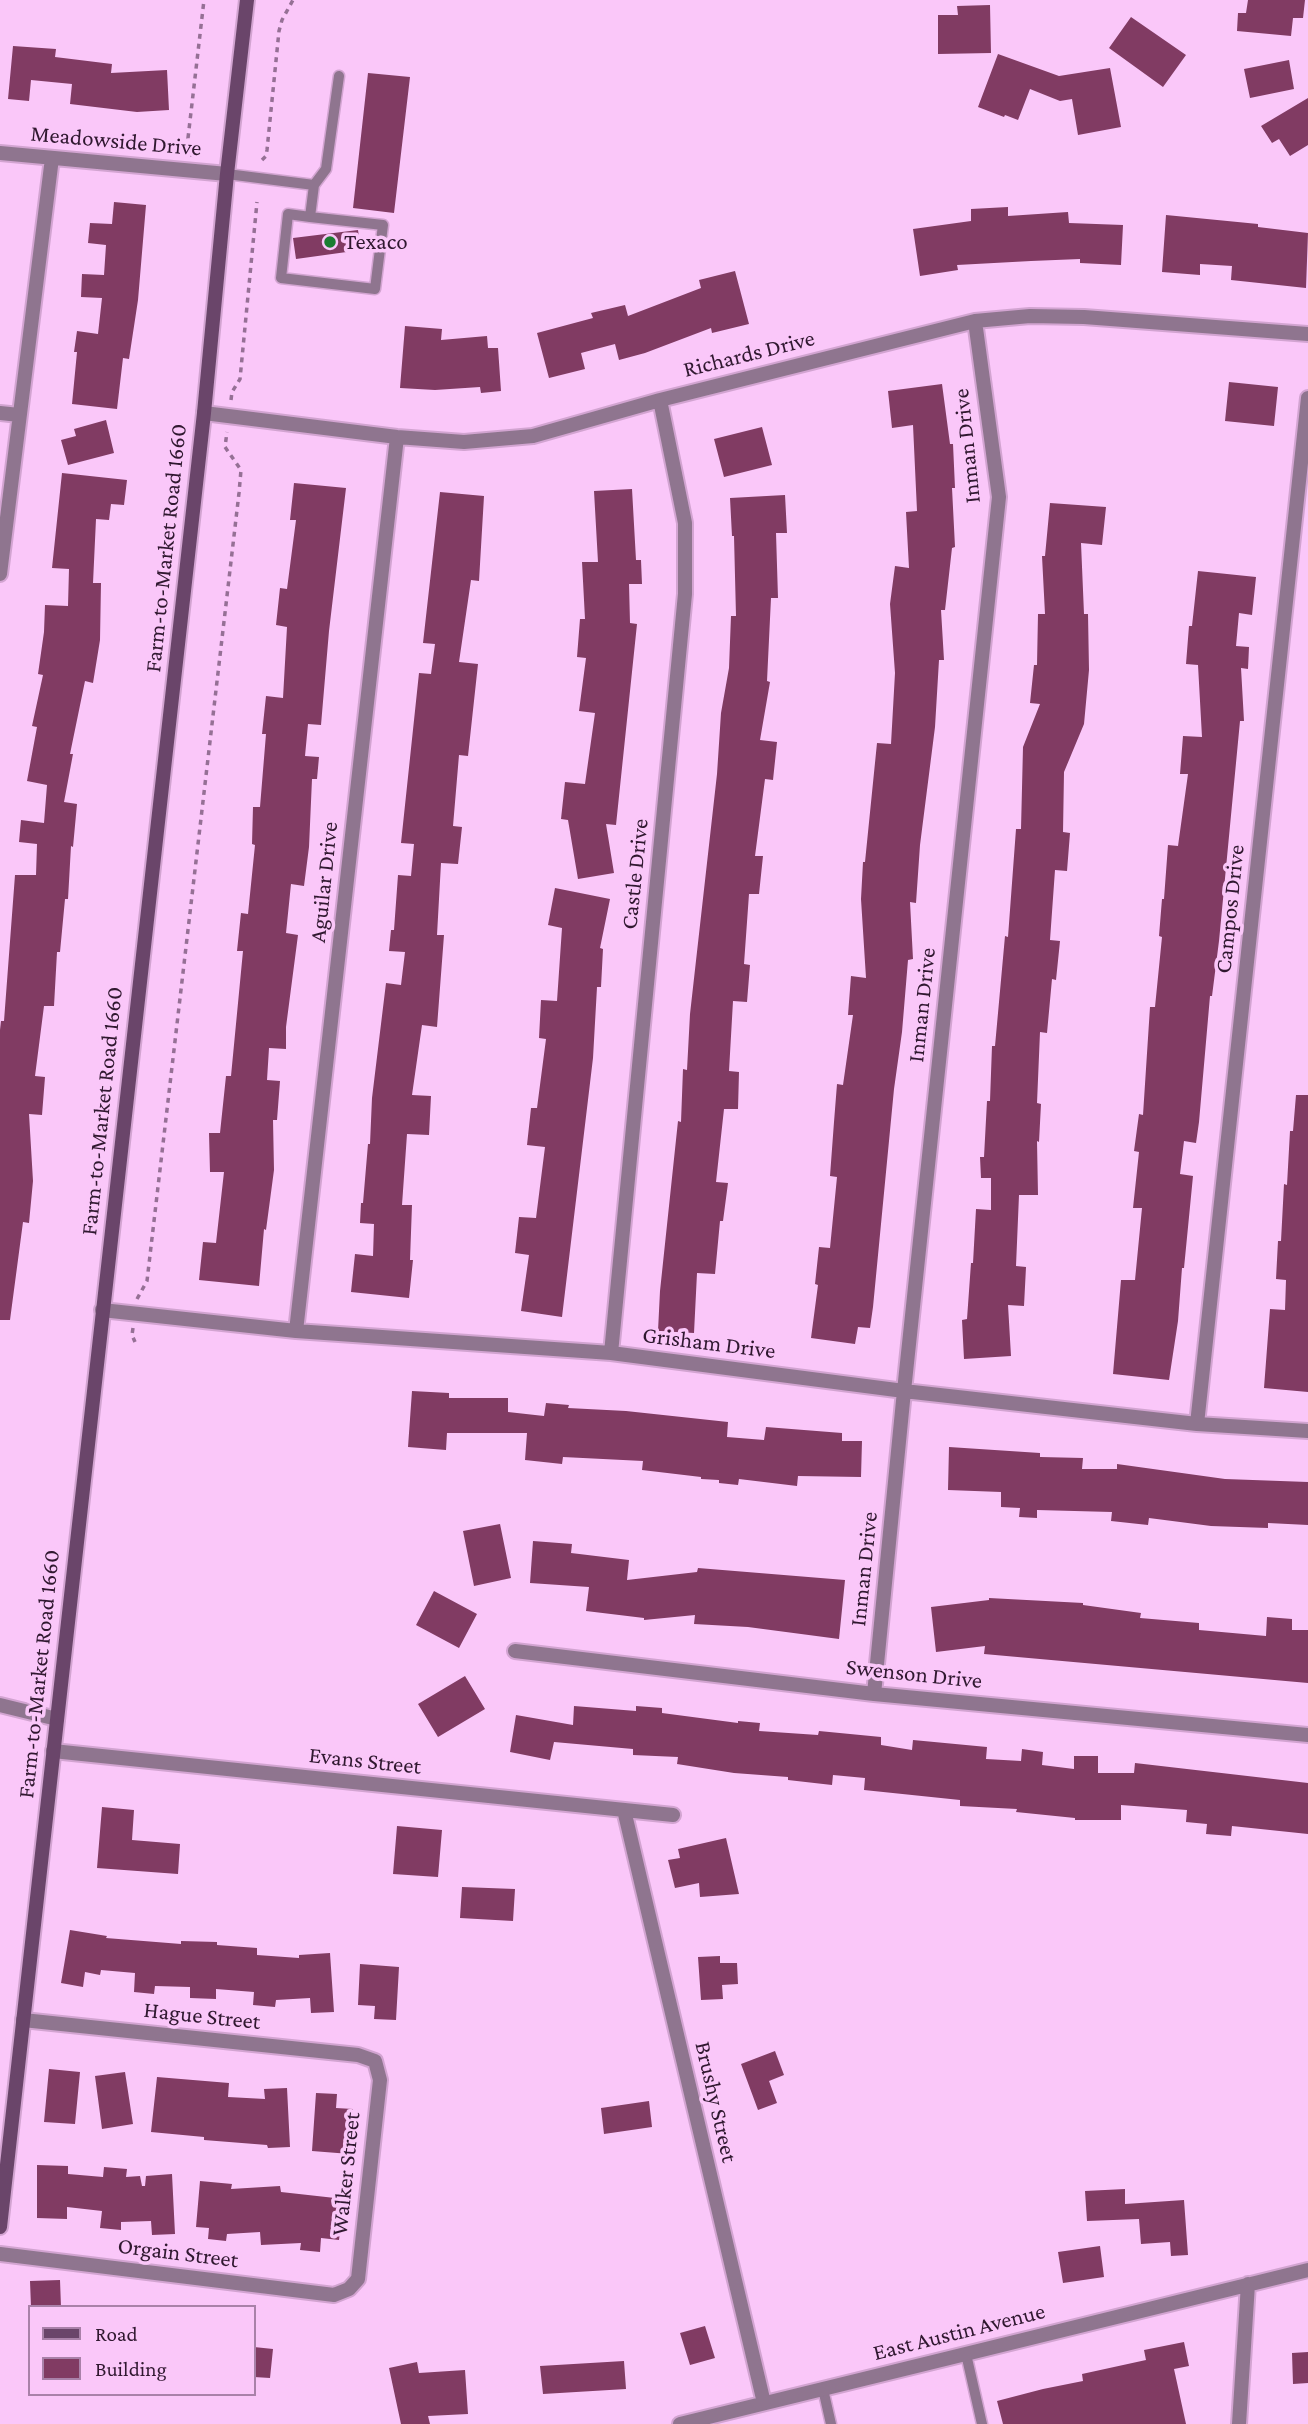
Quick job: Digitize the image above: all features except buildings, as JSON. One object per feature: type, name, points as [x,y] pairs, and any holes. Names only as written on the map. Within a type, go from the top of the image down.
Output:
[{"type":"main road","name":"Farm-to-Market Road 1660","points":[[0,2227],[204,413],[247,0]]},
{"type":"street","name":"Meadowside Drive","points":[[0,153],[227,174]]},
{"type":"street","points":[[0,574],[52,158]]},
{"type":"street","name":"Richards Drive","points":[[204,413],[397,438],[464,442],[533,436],[660,400],[975,321],[1030,316],[1084,317],[1308,334]]},
{"type":"street","name":"Inman Drive","points":[[874,1694],[999,497],[975,321]]},
{"type":"street","name":"Campos Drive","points":[[1197,1424],[1308,398]]},
{"type":"street","name":"Castle Drive","points":[[611,1353],[685,594],[685,523],[660,400]]},
{"type":"street","points":[[0,413],[19,415]]},
{"type":"street","name":"Aguilar Drive","points":[[296,1331],[397,438]]},
{"type":"street","name":"Grisham Drive","points":[[103,1310],[296,1331],[611,1353],[904,1391],[1197,1424],[1308,1431]]},
{"type":"street","name":"Swenson Drive","points":[[515,1651],[874,1694],[1308,1735]]},
{"type":"street","points":[[0,1705],[57,1719]]},
{"type":"street","name":"Evans Street","points":[[53,1751],[673,1815]]},
{"type":"street","name":"Brushy Street","points":[[624,1810],[764,2403]]},
{"type":"street","name":"Hague Street","points":[[23,2020],[358,2055],[375,2062]]},
{"type":"street","name":"Walker Street","points":[[349,2289],[358,2279],[380,2080],[375,2062]]},
{"type":"street","name":"Orgain Street","points":[[0,2254],[334,2295],[349,2289]]},
{"type":"street","name":"East Austin Avenue","points":[[680,2424],[1308,2270]]},
{"type":"street","points":[[1238,2424],[1248,2284]]},
{"type":"lane","points":[[310,217],[314,185],[326,169],[339,76]]},
{"type":"lane","points":[[227,174],[314,185]]},
{"type":"lane","points":[[288,214],[310,217],[383,225],[375,289],[281,278],[288,214]]},
{"type":"lane","points":[[966,2354],[982,2424]]},
{"type":"lane","points":[[823,2389],[831,2424]]},
{"type":"path","points":[[193,149],[188,138],[204,0]]},
{"type":"path","points":[[262,160],[267,150],[279,31],[293,0]]},
{"type":"path","points":[[232,392],[240,379],[257,202]]},
{"type":"path","points":[[138,1296],[148,1281],[239,494],[241,470],[225,447]]},
{"type":"path","points":[[132,1335],[135,1342]]},
{"type":"place","name":"Texaco","points":[[330,242]]}]
